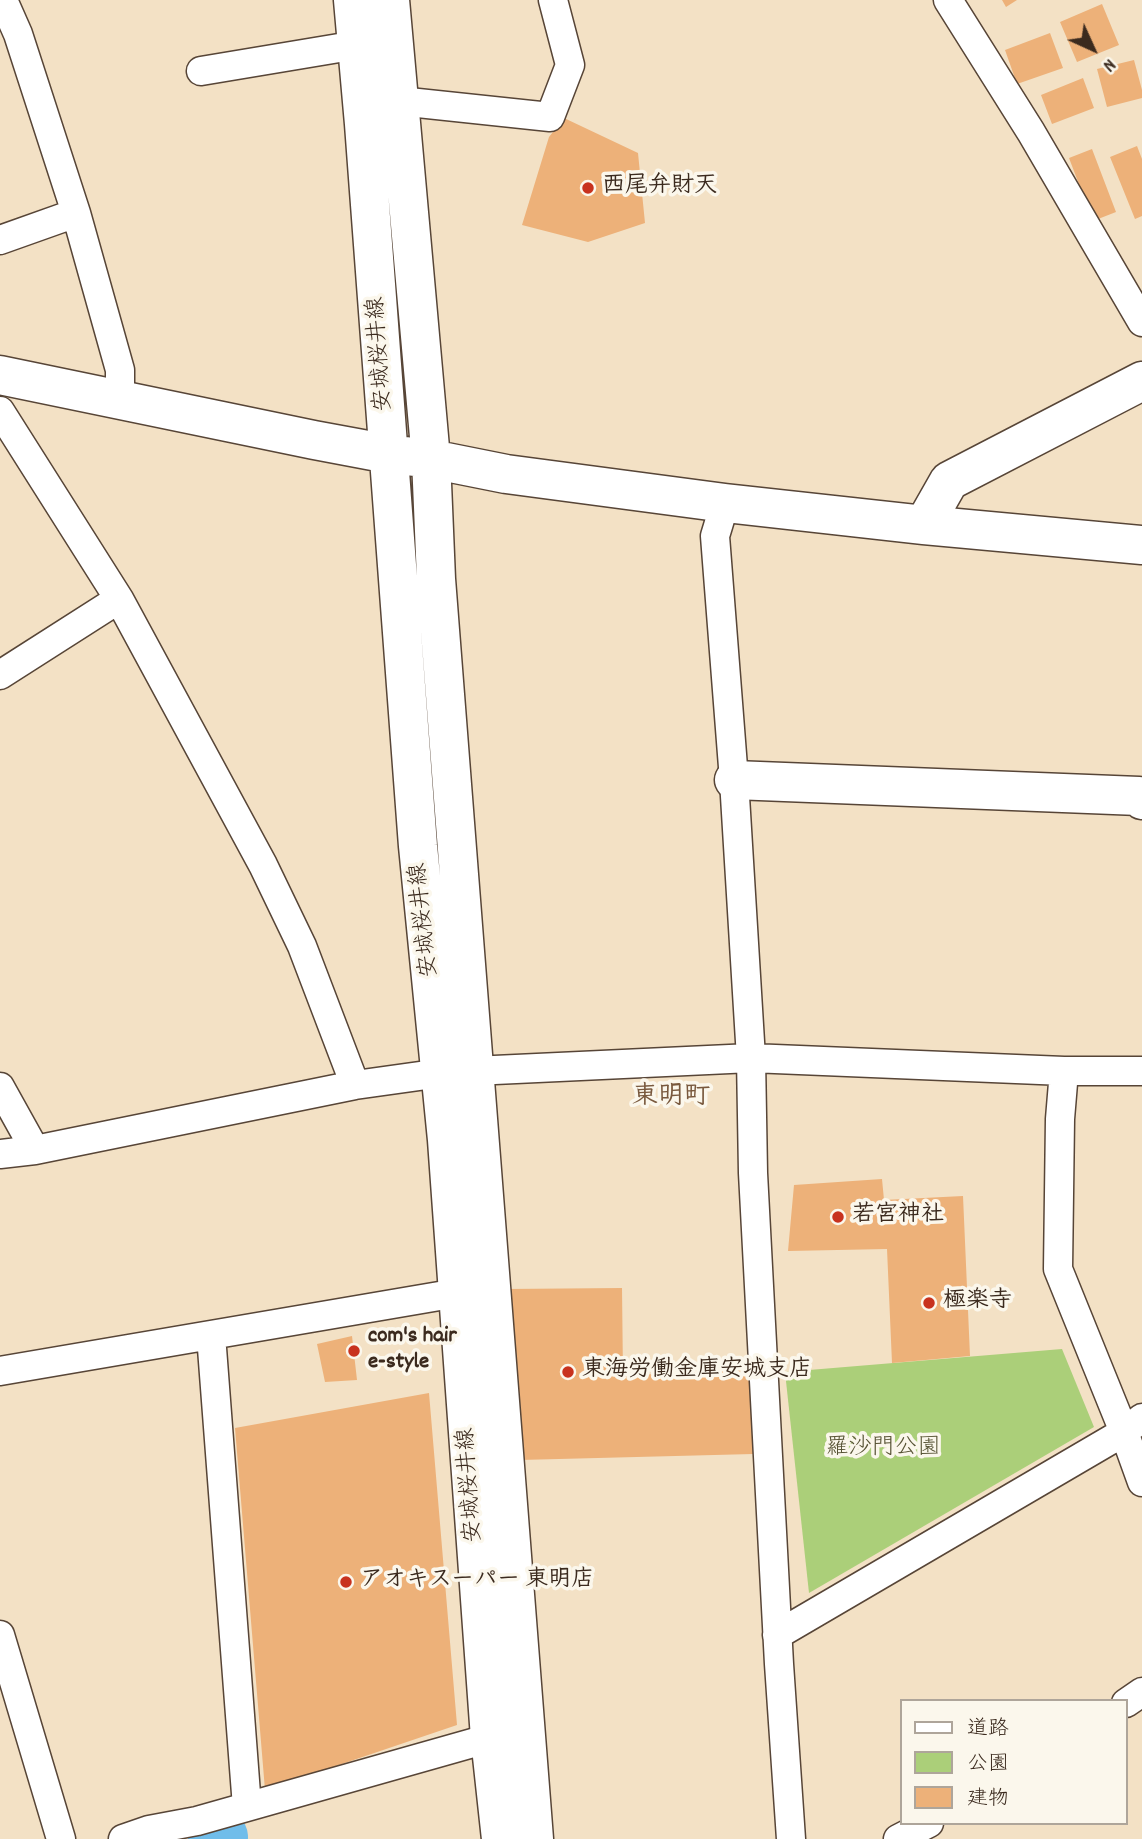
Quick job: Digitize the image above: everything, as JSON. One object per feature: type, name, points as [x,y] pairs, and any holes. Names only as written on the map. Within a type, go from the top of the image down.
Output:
[{"type":"main road","name":"安城桜井線","points":[[352,0],[390,454],[418,846],[457,1072],[457,1293],[508,1733],[534,1839]]},
{"type":"main road","name":"安城桜井線","points":[[390,0],[431,459],[457,1072],[508,1733],[501,1839]]},
{"type":"main road","points":[[0,375],[314,440],[506,474],[724,503],[1142,545]]},
{"type":"main road","points":[[924,525],[949,481],[1142,382]]},
{"type":"main road","points":[[734,780],[1139,796],[1142,800]]},
{"type":"street","points":[[4,0],[18,34],[76,213],[120,370],[120,400]]},
{"type":"street","points":[[399,101],[550,117],[570,65],[553,0]]},
{"type":"street","points":[[948,0],[1031,132],[1142,322]]},
{"type":"street","points":[[201,71],[357,45]]},
{"type":"street","points":[[0,240],[76,213]]},
{"type":"street","points":[[0,411],[119,599],[269,876],[302,946],[355,1085]]},
{"type":"street","points":[[724,503],[715,536],[734,780],[751,1058],[754,1173],[777,1635],[791,1839]]},
{"type":"street","points":[[0,675],[119,599]]},
{"type":"street","points":[[0,1154],[35,1150],[355,1085],[457,1072],[751,1058],[1064,1071],[1142,1071]]},
{"type":"street","points":[[1064,1071],[1060,1119],[1059,1269],[1133,1425],[1142,1482]]},
{"type":"street","points":[[0,1087],[35,1150]]},
{"type":"street","points":[[0,1371],[457,1293]]},
{"type":"street","points":[[211,1335],[247,1807]]},
{"type":"street","points":[[777,1635],[1133,1425]]},
{"type":"street","points":[[0,1635],[61,1839]]},
{"type":"street","points":[[141,1836],[508,1733]]},
{"type":"street","points":[[898,1839],[925,1825]]},
{"type":"green space","name":"羅沙門公園","points":[[1062,1349],[1094,1427],[809,1593],[785,1372]]},
{"type":"building","points":[[1002,0],[1017,0],[1006,7]]},
{"type":"building","points":[[1102,4],[1119,45],[1077,62],[1060,22]]},
{"type":"building","points":[[1050,33],[1063,68],[1017,84],[1005,50]]},
{"type":"building","points":[[1134,60],[1142,98],[1107,107],[1097,69]]},
{"type":"building","points":[[1083,78],[1094,108],[1052,124],[1041,95]]},
{"type":"building","name":"西尾弁財天","points":[[564,118],[638,153],[645,223],[588,242],[522,225],[549,137]]},
{"type":"building","points":[[1137,146],[1142,159],[1142,216],[1135,219],[1110,157]]},
{"type":"building","points":[[1092,149],[1116,212],[1093,221],[1069,158]]},
{"type":"building","name":"極楽寺","points":[[882,1179],[884,1200],[963,1196],[970,1356],[892,1363],[887,1249],[788,1251],[794,1185]]},
{"type":"building","name":"東海労働金庫安城支店","points":[[622,1288],[623,1376],[750,1368],[753,1454],[520,1460],[506,1289]]},
{"type":"building","points":[[352,1336],[357,1380],[325,1382],[317,1344]]},
{"type":"building","name":"アオキスーパー 東明店","points":[[429,1393],[457,1725],[265,1790],[235,1428]]},
{"type":"waterway","points":[[216,1839],[220,1837]]},
{"type":"place","name":"西尾弁財天","points":[[588,188]]},
{"type":"place","name":"若宮神社","points":[[838,1217]]},
{"type":"place","name":"極楽寺","points":[[929,1303]]},
{"type":"place","name":"com's hair e-style","points":[[354,1351]]},
{"type":"place","name":"東海労働金庫安城支店","points":[[568,1372]]},
{"type":"place","name":"アオキスーパー 東明店","points":[[346,1582]]},
{"type":"district","name":"東明町","points":[[671,1099]]}]
